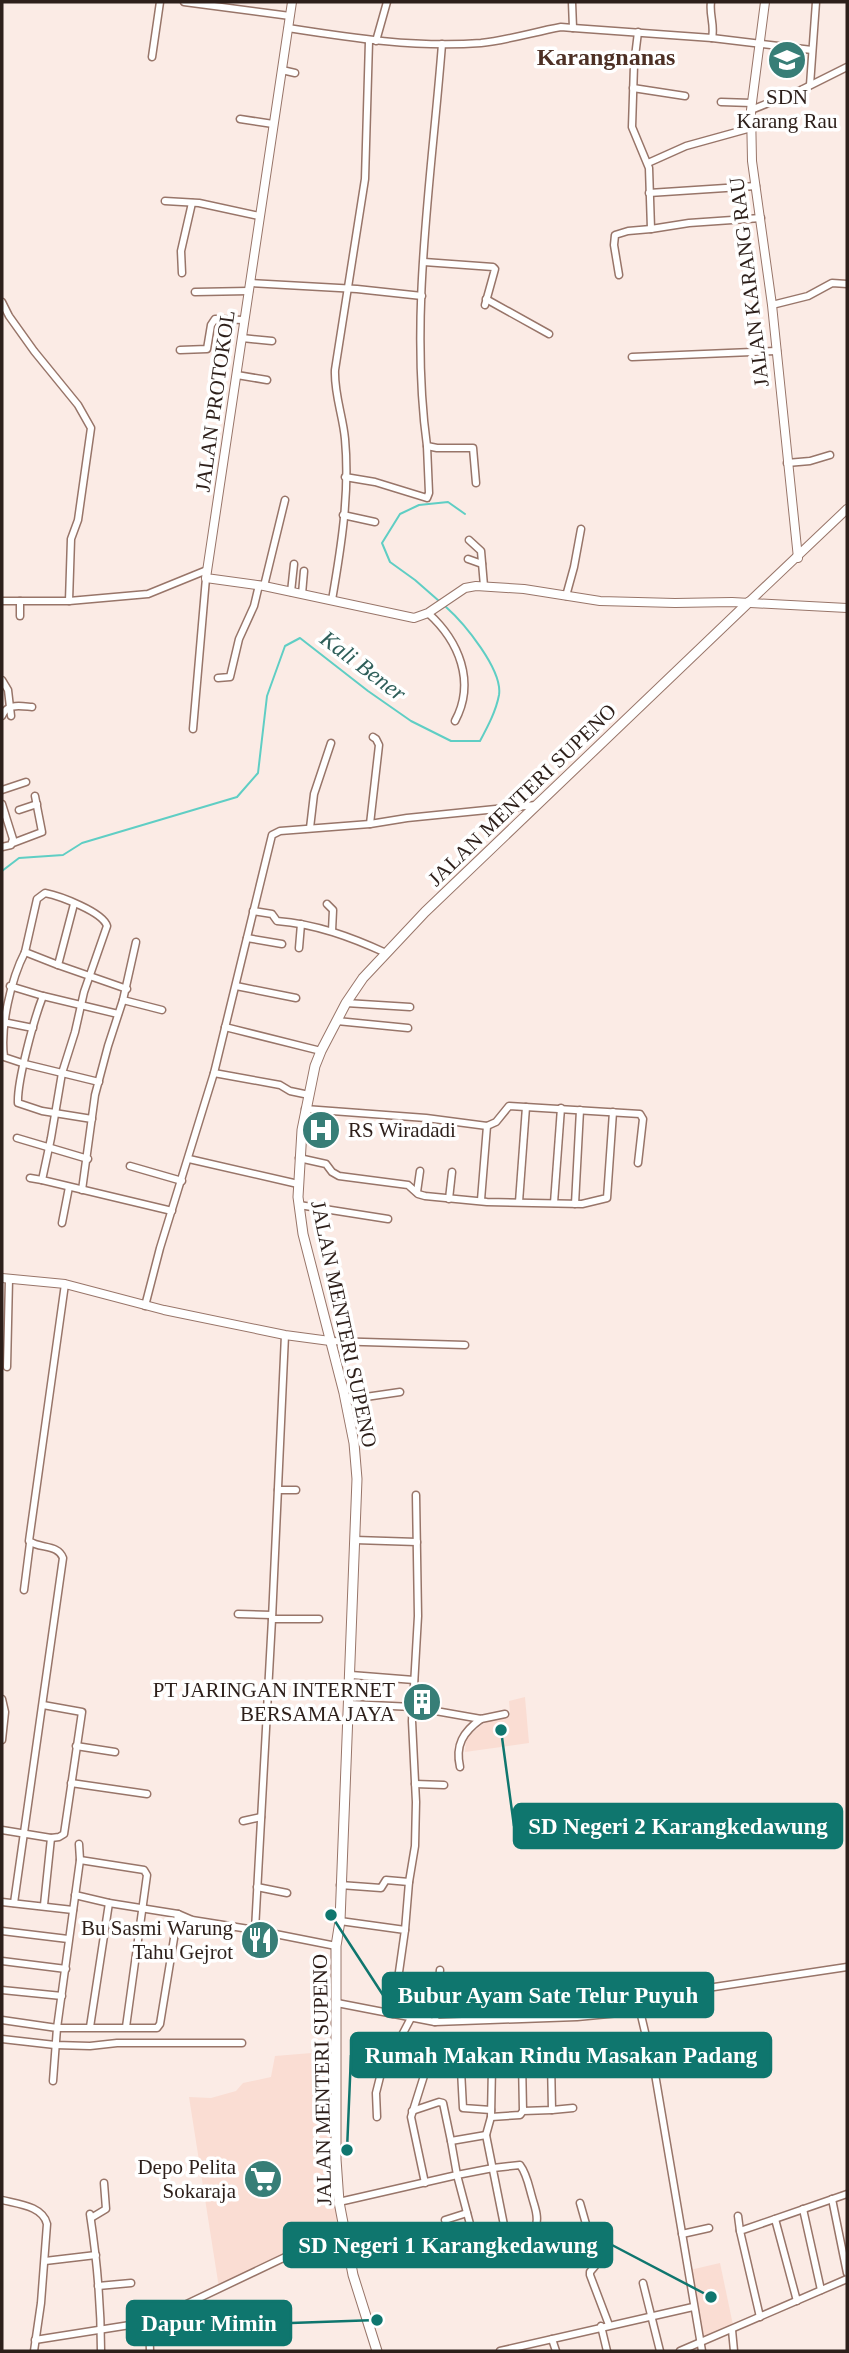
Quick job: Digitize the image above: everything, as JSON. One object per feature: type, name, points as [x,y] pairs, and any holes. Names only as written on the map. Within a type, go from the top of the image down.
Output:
[{"type":"main road","name":"JALAN MENTERI SUPENO","points":[[377,2351],[353,2275],[339,2202],[336,2148],[337,1946],[351,1675],[357,1479],[354,1443],[345,1400],[303,1234],[298,1184],[305,1110],[321,1051],[346,1003],[363,978],[425,912],[749,603]]},
{"type":"street","points":[[152,57],[160,2]]},
{"type":"street","points":[[184,2],[290,16]]},
{"type":"street","name":"JALAN PROTOKOL","points":[[207,574],[292,2]]},
{"type":"street","points":[[332,600],[341,549],[345,477],[345,438],[335,376],[365,178],[373,41],[387,2]]},
{"type":"street","points":[[572,2],[573,28]]},
{"type":"street","points":[[711,2],[712,38]]},
{"type":"street","name":"JALAN KARANG RAU","points":[[765,2],[752,107],[752,161],[772,305],[798,558]]},
{"type":"street","points":[[810,85],[816,2]]},
{"type":"street","points":[[288,28],[373,41],[442,44],[483,43],[561,27],[712,38],[812,50]]},
{"type":"street","points":[[638,32],[632,127],[648,163],[651,229]]},
{"type":"street","points":[[345,477],[375,482],[427,498],[429,494],[420,357],[428,182],[442,44]]},
{"type":"street","points":[[721,102],[752,107],[810,85],[847,67]]},
{"type":"street","points":[[282,70],[295,73]]},
{"type":"street","points":[[633,88],[685,96]]},
{"type":"street","points":[[240,119],[273,124]]},
{"type":"street","points":[[648,163],[686,146],[751,128]]},
{"type":"street","points":[[649,193],[756,186]]},
{"type":"street","points":[[166,201],[192,203],[259,216]]},
{"type":"street","points":[[182,273],[181,251],[192,203]]},
{"type":"street","points":[[619,275],[615,235],[689,223],[761,218]]},
{"type":"street","points":[[424,262],[493,267],[486,302],[549,334]]},
{"type":"street","points":[[772,305],[808,296],[832,283],[847,284]]},
{"type":"street","points":[[195,292],[249,287],[349,289],[422,296]]},
{"type":"street","points":[[2,302],[9,317],[78,405],[91,428],[78,520],[71,539],[69,601]]},
{"type":"street","points":[[180,350],[207,349],[211,325],[215,319],[244,320]]},
{"type":"street","points":[[242,338],[271,341]]},
{"type":"street","points":[[632,357],[777,351]]},
{"type":"street","points":[[237,375],[267,380]]},
{"type":"street","points":[[427,446],[473,448],[476,483]]},
{"type":"street","points":[[787,463],[810,461],[830,455]]},
{"type":"street","points":[[218,678],[230,677],[239,639],[262,586],[285,500]]},
{"type":"street","points":[[749,603],[847,509]]},
{"type":"street","points":[[343,515],[375,522]]},
{"type":"street","points":[[566,596],[581,529]]},
{"type":"street","points":[[469,540],[479,546],[484,586]]},
{"type":"street","points":[[468,559],[482,564]]},
{"type":"street","points":[[291,592],[294,564]]},
{"type":"street","points":[[302,594],[304,571]]},
{"type":"street","points":[[193,729],[207,574]]},
{"type":"street","points":[[2,601],[69,601],[148,594],[207,574],[414,618],[429,612],[465,588],[484,586],[623,603],[749,603],[847,608]]},
{"type":"street","points":[[20,601],[20,616]]},
{"type":"street","points":[[429,612],[449,637],[460,657],[465,691],[455,721]]},
{"type":"street","points":[[2,680],[8,690],[11,716]]},
{"type":"street","points":[[2,716],[4,710],[10,706],[32,707]]},
{"type":"street","points":[[370,824],[379,746],[373,737]]},
{"type":"street","points":[[310,828],[314,794],[331,743]]},
{"type":"street","points":[[2,790],[26,782]]},
{"type":"street","points":[[2,847],[42,832],[36,800],[19,810]]},
{"type":"street","points":[[2,804],[13,843]]},
{"type":"street","points":[[145,1306],[214,1073],[272,835],[280,831],[538,805]]},
{"type":"street","points":[[42,1181],[62,1073],[107,923],[96,914],[50,894],[39,897],[24,945],[25,951],[10,985],[3,1022],[2,1051],[4,1057],[25,1064],[62,1073],[99,1082]]},
{"type":"street","points":[[58,965],[74,904]]},
{"type":"street","points":[[327,904],[333,910],[332,931]]},
{"type":"street","points":[[253,911],[273,914],[277,921],[332,931],[386,953]]},
{"type":"street","points":[[299,948],[301,924]]},
{"type":"street","points":[[247,938],[282,944]]},
{"type":"street","points":[[82,1190],[99,1082],[127,989],[136,942]]},
{"type":"street","points":[[25,951],[127,989]]},
{"type":"street","points":[[10,985],[118,1014]]},
{"type":"street","points":[[236,986],[296,998]]},
{"type":"street","points":[[43,996],[33,1028],[18,1103],[25,1107],[92,1119]]},
{"type":"street","points":[[123,1000],[162,1010]]},
{"type":"street","points":[[346,1003],[410,1007]]},
{"type":"street","points":[[337,1021],[408,1028]]},
{"type":"street","points":[[3,1022],[33,1028]]},
{"type":"street","points":[[225,1027],[321,1051]]},
{"type":"street","points":[[214,1073],[280,1085],[290,1091],[309,1095]]},
{"type":"street","points":[[305,1110],[426,1118],[487,1126],[496,1122],[507,1107],[561,1108],[642,1115],[638,1163]]},
{"type":"street","points":[[519,1202],[526,1107]]},
{"type":"street","points":[[555,1203],[561,1108]]},
{"type":"street","points":[[575,1203],[580,1110]]},
{"type":"street","points":[[299,1158],[326,1164],[339,1176],[408,1185],[420,1195],[449,1199],[588,1203],[607,1198],[613,1112]]},
{"type":"street","points":[[481,1200],[487,1126]]},
{"type":"street","points":[[16,1138],[88,1159]]},
{"type":"street","points":[[189,1158],[298,1184]]},
{"type":"street","points":[[130,1166],[181,1181]]},
{"type":"street","points":[[417,1192],[419,1171]]},
{"type":"street","points":[[449,1199],[452,1172]]},
{"type":"street","points":[[30,1178],[172,1211]]},
{"type":"street","points":[[62,1223],[69,1187]]},
{"type":"street","points":[[299,1205],[388,1219]]},
{"type":"street","points":[[7,1367],[4,1329],[6,1279],[65,1284],[145,1306],[285,1335],[330,1341],[466,1345]]},
{"type":"street","points":[[24,1590],[65,1284]]},
{"type":"street","points":[[255,1930],[285,1335]]},
{"type":"street","points":[[345,1400],[400,1392]]},
{"type":"street","points":[[278,1490],[296,1490]]},
{"type":"street","points":[[393,2014],[415,1846],[413,1707],[418,1616],[416,1495]]},
{"type":"street","points":[[355,1539],[417,1542]]},
{"type":"street","points":[[14,1903],[62,1555],[55,1549],[30,1543]]},
{"type":"street","points":[[238,1614],[320,1619]]},
{"type":"street","points":[[351,1675],[414,1679]]},
{"type":"street","points":[[2,1699],[5,1713],[2,1740]]},
{"type":"street","points":[[349,1704],[413,1707],[481,1719],[505,1714]]},
{"type":"street","points":[[2,1830],[51,1838],[64,1833],[82,1712],[43,1705]]},
{"type":"street","points":[[460,1767],[458,1756],[463,1734],[481,1719]]},
{"type":"street","points":[[76,1746],[115,1752]]},
{"type":"street","points":[[71,1783],[146,1794]]},
{"type":"street","points":[[415,1784],[444,1785]]},
{"type":"street","points":[[243,1821],[261,1816]]},
{"type":"street","points":[[44,1905],[51,1838]]},
{"type":"street","points":[[53,2081],[57,2028],[80,1860],[79,1844]]},
{"type":"street","points":[[80,1860],[146,1871],[148,1881],[126,2027]]},
{"type":"street","points":[[341,1885],[381,1888],[386,1880],[409,1882]]},
{"type":"street","points":[[257,1886],[287,1893]]},
{"type":"street","points":[[75,1895],[178,1914],[192,1920],[337,1946]]},
{"type":"street","points":[[2,1902],[73,1910]]},
{"type":"street","points":[[90,2027],[109,1903]]},
{"type":"street","points":[[2,2020],[57,2028],[159,2026],[178,1914]]},
{"type":"street","points":[[175,1930],[192,1920]]},
{"type":"street","points":[[340,1921],[405,1930]]},
{"type":"street","points":[[2,1931],[68,1939]]},
{"type":"street","points":[[2,1961],[66,1969]]},
{"type":"street","points":[[337,2003],[435,2022],[577,2017],[640,2011],[658,1999],[681,1992],[847,1967]]},
{"type":"street","points":[[435,2022],[440,1970]]},
{"type":"street","points":[[398,1981],[425,1986]]},
{"type":"street","points":[[2,1990],[62,1996]]},
{"type":"street","points":[[640,2011],[655,2074],[701,2347]]},
{"type":"street","points":[[377,2117],[376,2093],[380,2077],[411,2018]]},
{"type":"street","points":[[2,2039],[90,2046],[117,2043],[242,2043]]},
{"type":"street","points":[[552,2110],[552,2065],[549,2060],[551,2054],[571,2053]]},
{"type":"street","points":[[523,2111],[522,2060],[549,2060]]},
{"type":"street","points":[[425,2183],[413,2132],[412,2111],[426,2065],[430,2062],[453,2061],[459,2065],[463,2108],[491,2114],[520,2115],[523,2111],[573,2108]]},
{"type":"street","points":[[492,2066],[491,2114],[486,2134],[509,2245]]},
{"type":"street","points":[[339,2202],[457,2175],[520,2165],[536,2210],[535,2227],[485,2260],[480,2259],[457,2175],[443,2104],[439,2102],[412,2111]]},
{"type":"street","points":[[451,2141],[486,2134]]},
{"type":"street","points":[[101,2351],[96,2255],[90,2216],[106,2209],[104,2183]]},
{"type":"street","points":[[740,2231],[847,2194]]},
{"type":"street","points":[[832,2199],[847,2273]]},
{"type":"street","points":[[2,2200],[39,2211],[45,2216],[48,2234],[34,2351]]},
{"type":"street","points":[[580,2203],[596,2259],[590,2275],[609,2325]]},
{"type":"street","points":[[803,2209],[821,2290]]},
{"type":"street","points":[[445,2220],[467,2213]]},
{"type":"street","points":[[738,2216],[760,2317]]},
{"type":"street","points":[[775,2219],[797,2301]]},
{"type":"street","points":[[682,2234],[709,2228]]},
{"type":"street","points":[[35,2340],[149,2322],[344,2229]]},
{"type":"street","points":[[45,2261],[96,2255]]},
{"type":"street","points":[[680,2351],[701,2347],[732,2330],[847,2279]]},
{"type":"street","points":[[98,2286],[131,2283]]},
{"type":"street","points":[[643,2283],[660,2351]]},
{"type":"street","points":[[500,2351],[693,2307]]},
{"type":"street","points":[[149,2322],[150,2351]]},
{"type":"street","points":[[601,2326],[607,2351]]},
{"type":"street","points":[[732,2330],[734,2351]]},
{"type":"street","points":[[552,2339],[556,2351]]},
{"type":"shaded area","points":[[525,1697],[529,1743],[465,1752],[466,1738],[490,1718],[510,1714],[509,1701]]},
{"type":"shaded area","name":"Depo Pelita Sokaraja","points":[[336,2051],[337,2228],[219,2288],[189,2097],[211,2098],[236,2091],[243,2083],[271,2077],[275,2056]]},
{"type":"shaded area","points":[[720,2263],[733,2325],[703,2337],[690,2270]]},
{"type":"waterway","name":"Kali Bener","points":[[439,601],[390,562],[382,543],[400,514],[419,505],[448,502],[465,514]]},
{"type":"waterway","name":"Kali Bener","points":[[2,871],[19,858],[63,855],[82,843],[237,797],[258,773],[267,696],[285,646],[300,638],[411,721],[451,741],[480,741],[496,707],[499,685],[481,648],[446,607]]},
{"type":"place","name":"SDN Karang Rau","points":[[787,60]]},
{"type":"place","name":"RS Wiradadi","points":[[321,1130]]},
{"type":"place","name":"PT JARINGAN INTERNET BERSAMA JAYA","points":[[422,1702]]},
{"type":"place","name":"SD Negeri 2 Karangkedawung","points":[[501,1730]]},
{"type":"place","name":"Bubur Ayam Sate Telur Puyuh","points":[[331,1915]]},
{"type":"place","name":"Bu Sasmi Warung Tahu Gejrot","points":[[260,1940]]},
{"type":"place","name":"Rumah Makan Rindu Masakan Padang","points":[[347,2150]]},
{"type":"place","name":"Depo Pelita Sokaraja","points":[[263,2179]]},
{"type":"place","name":"SD Negeri 1 Karangkedawung","points":[[711,2297]]},
{"type":"place","name":"Dapur Mimin","points":[[377,2320]]},
{"type":"district","name":"Karangnanas","points":[[606,57]]}]
